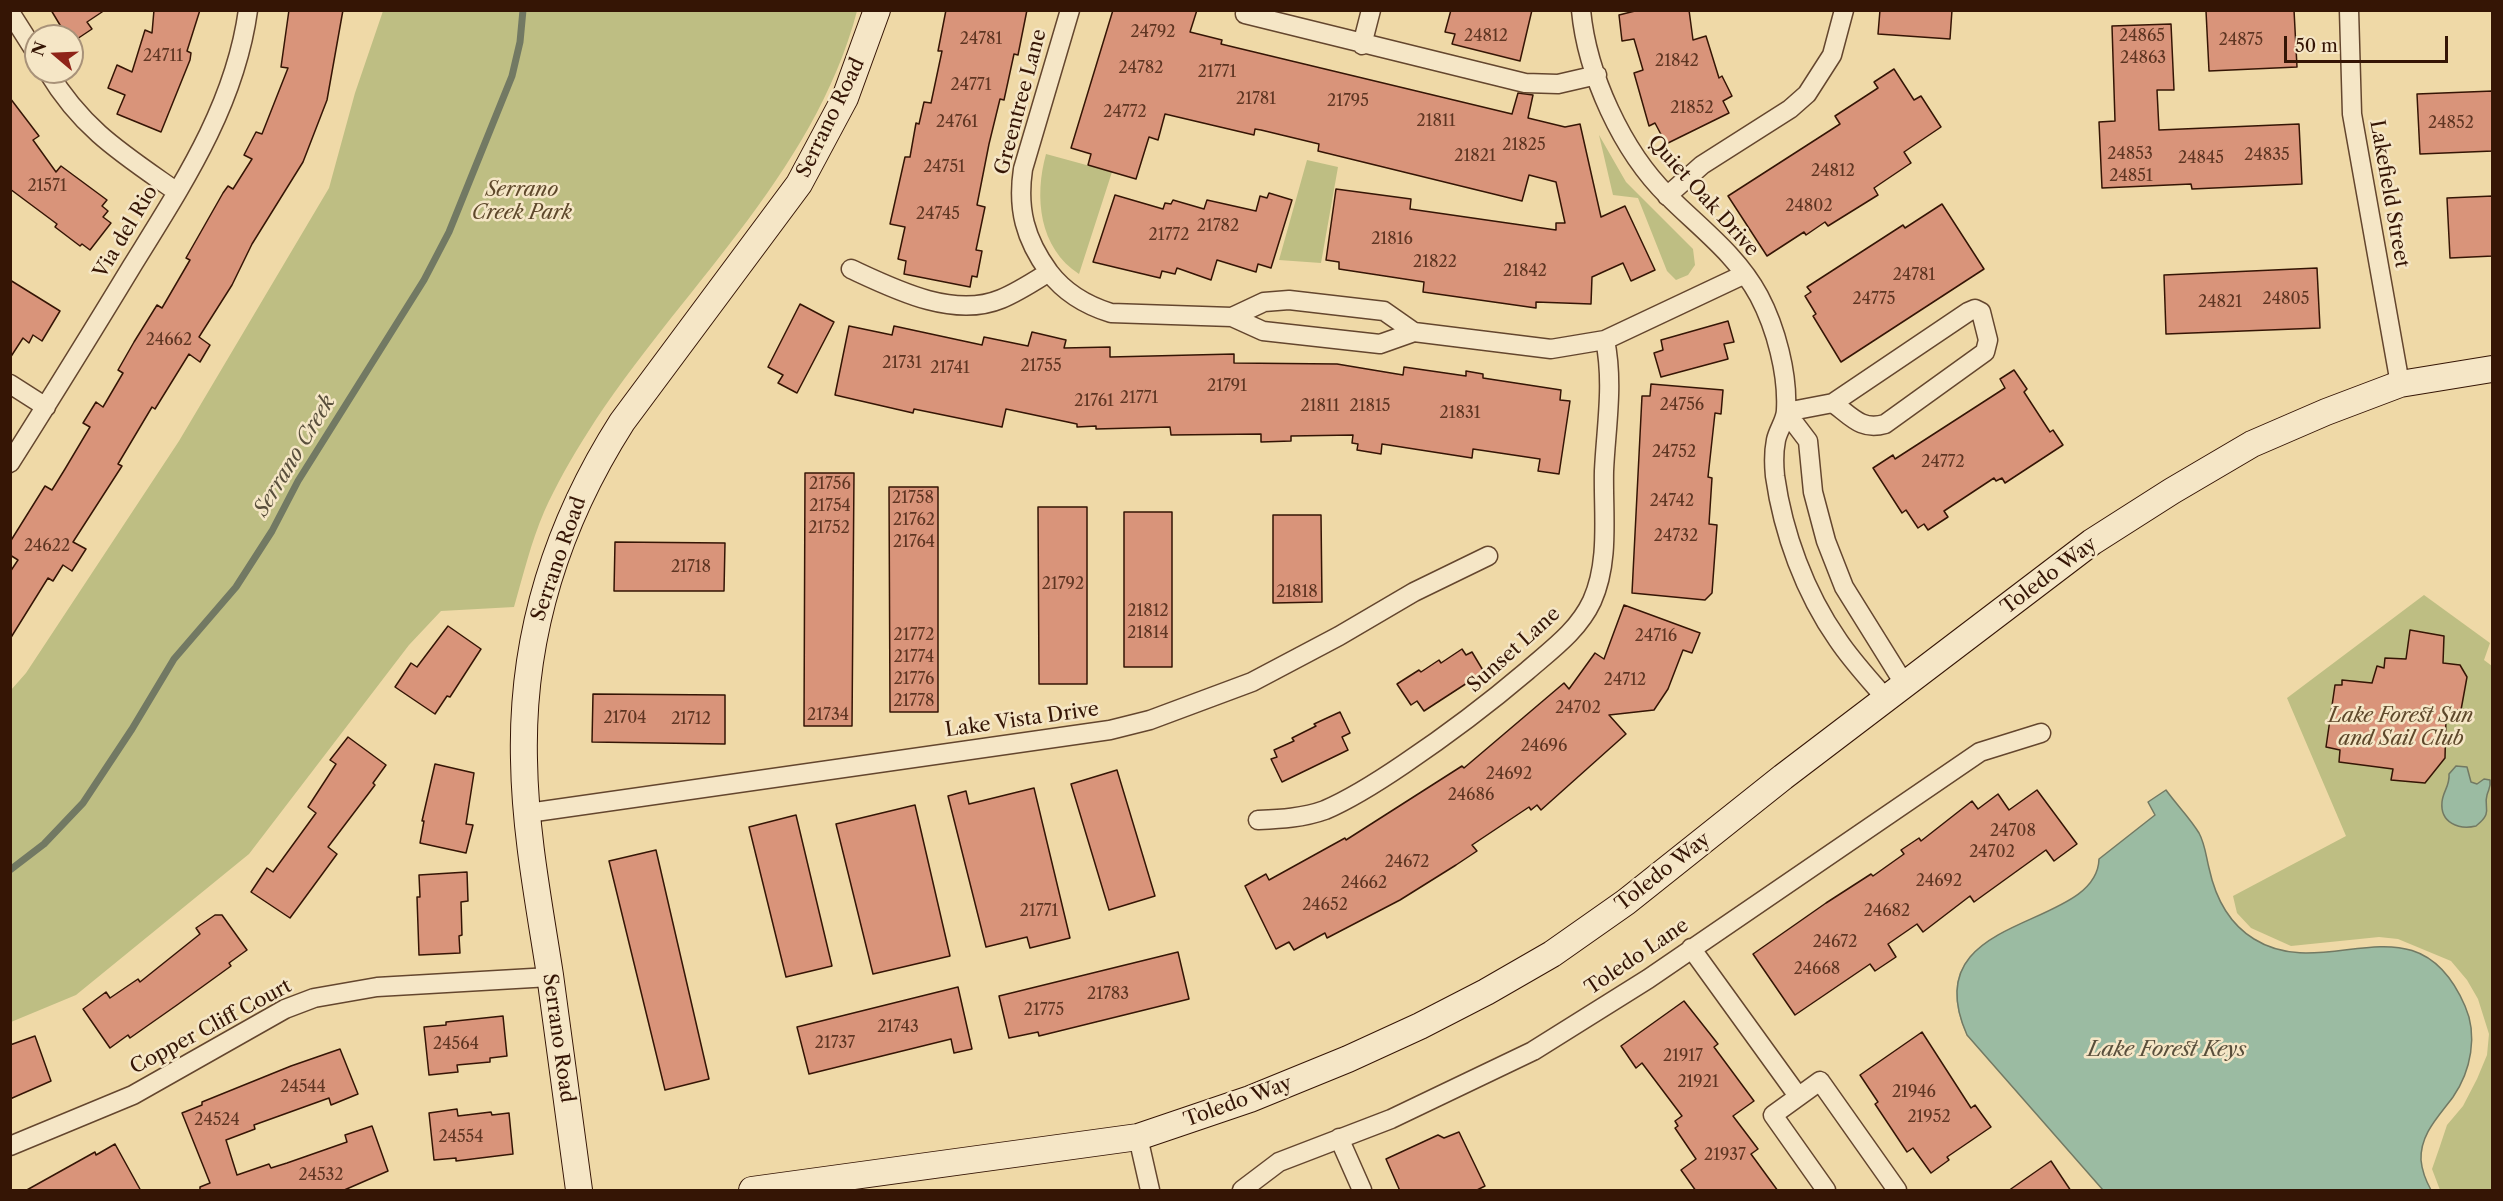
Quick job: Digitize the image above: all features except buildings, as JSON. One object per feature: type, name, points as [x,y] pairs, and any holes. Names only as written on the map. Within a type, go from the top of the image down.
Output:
[{"type":"main road","name":"Serrano Road","points":[[579,1191],[530,845],[524,760],[526,690],[533,641],[544,592],[576,502],[622,422],[799,184],[845,98],[877,10]]},
{"type":"main road","name":"Toledo Way","points":[[752,1191],[1138,1137],[1222,1109],[1348,1059],[1496,987],[1552,954],[1626,902],[1783,777],[2092,542],[2172,491],[2252,444],[2326,412],[2400,384],[2493,369]]},
{"type":"street","name":"Via del Rio","points":[[10,464],[177,192],[230,89],[240,59],[248,10]]},
{"type":"street","name":"Greentree Lane","points":[[1070,10],[1023,169],[1020,187],[1024,225],[1032,247],[1049,272],[1066,291],[1094,308],[1111,313],[1232,317]]},
{"type":"street","points":[[1362,45],[1371,10]]},
{"type":"street","name":"Quiet Oak Drive","points":[[1581,10],[1583,31],[1597,75],[1621,135],[1633,155],[1667,196],[1712,234],[1760,296],[1782,364],[1786,412],[1775,442],[1775,476],[1795,557],[1810,593],[1838,640],[1896,693]]},
{"type":"street","points":[[1667,196],[1702,165],[1790,109],[1807,94],[1832,56],[1844,10]]},
{"type":"street","name":"Lakefield Street","points":[[2349,10],[2352,114],[2400,384]]},
{"type":"street","points":[[10,12],[24,34]]},
{"type":"street","points":[[1245,14],[1362,45],[1525,83],[1558,84],[1597,75]]},
{"type":"street","points":[[56,84],[76,114],[101,138],[177,192]]},
{"type":"street","points":[[851,269],[886,285],[926,298],[968,305],[999,300],[1049,272]]},
{"type":"street","points":[[1232,317],[1263,331],[1380,344],[1414,332],[1551,349],[1605,340],[1745,274]]},
{"type":"street","points":[[1232,317],[1264,302],[1289,300],[1384,311],[1414,332]]},
{"type":"street","points":[[1833,403],[1860,423],[1871,428],[1885,423],[1985,352],[1988,340],[1981,312],[1975,309],[1968,312],[1833,403],[1786,412],[1808,441],[1813,492],[1826,541],[1844,587],[1896,693]]},
{"type":"street","name":"Sunset Lane","points":[[1258,820],[1291,819],[1323,810],[1373,785],[1450,735],[1482,710],[1575,628],[1591,604],[1602,566],[1604,470],[1611,375],[1605,340]]},
{"type":"street","points":[[10,384],[46,407]]},
{"type":"street","name":"Lake Vista Drive","points":[[528,813],[1110,730],[1150,720],[1252,682],[1340,636],[1414,592],[1488,556]]},
{"type":"street","name":"Toledo Lane","points":[[1242,1191],[1279,1162],[1391,1119],[1533,1051],[1612,1002],[1980,752],[2041,733]]},
{"type":"street","points":[[1691,948],[1798,1096]]},
{"type":"street","name":"Copper Cliff Court","points":[[10,1146],[133,1095],[285,1009],[314,998],[377,987],[550,977]]},
{"type":"street","points":[[1826,1191],[1773,1115],[1820,1081],[1897,1191]]},
{"type":"street","points":[[1138,1137],[1150,1191]]},
{"type":"street","points":[[1339,1138],[1362,1191]]},
{"type":"green space","name":"Serrano Creek Park","points":[[383,11],[857,11],[836,71],[809,127],[776,180],[623,381],[570,461],[539,523],[514,607],[441,611],[409,645],[249,854],[76,995],[11,1022],[11,690],[26,673],[179,441],[329,188],[355,93]]},
{"type":"green space","points":[[1599,135],[1626,182],[1693,249],[1695,265],[1688,275],[1676,280],[1667,271],[1638,198],[1613,195]]},
{"type":"green space","points":[[1046,154],[1112,172],[1079,274],[1055,250],[1043,220],[1040,187]]},
{"type":"green space","points":[[1307,160],[1338,167],[1321,263],[1279,260]]},
{"type":"green space","name":"Lake Forest Sun and Sail Club","points":[[2424,595],[2490,643],[2484,660],[2492,666],[2492,1190],[2440,1190],[2432,1169],[2447,1125],[2463,1106],[2477,1079],[2487,1055],[2489,1034],[2478,999],[2467,980],[2451,961],[2398,939],[2379,937],[2291,946],[2251,928],[2237,913],[2233,896],[2346,836],[2287,698]]},
{"type":"water","points":[[2456,766],[2467,767],[2471,782],[2477,784],[2484,779],[2490,780],[2485,817],[2476,826],[2457,826],[2447,820],[2442,809],[2449,774]]},
{"type":"water","name":"Lake Forest Keys","points":[[2166,790],[2199,833],[2215,889],[2224,908],[2237,925],[2254,939],[2282,950],[2311,953],[2369,947],[2396,947],[2422,954],[2445,973],[2465,1006],[2472,1041],[2468,1064],[2459,1087],[2431,1126],[2424,1142],[2421,1160],[2424,1176],[2431,1190],[2103,1190],[1967,1035],[1957,995],[1964,965],[1984,944],[2070,900],[2090,882],[2099,859],[2155,815],[2148,802]]},
{"type":"waterway","name":"Serrano Creek","points":[[10,870],[44,844],[83,803],[132,729],[174,659],[236,587],[272,531],[298,481],[424,280],[449,232],[512,76],[520,42],[523,10]]}]
